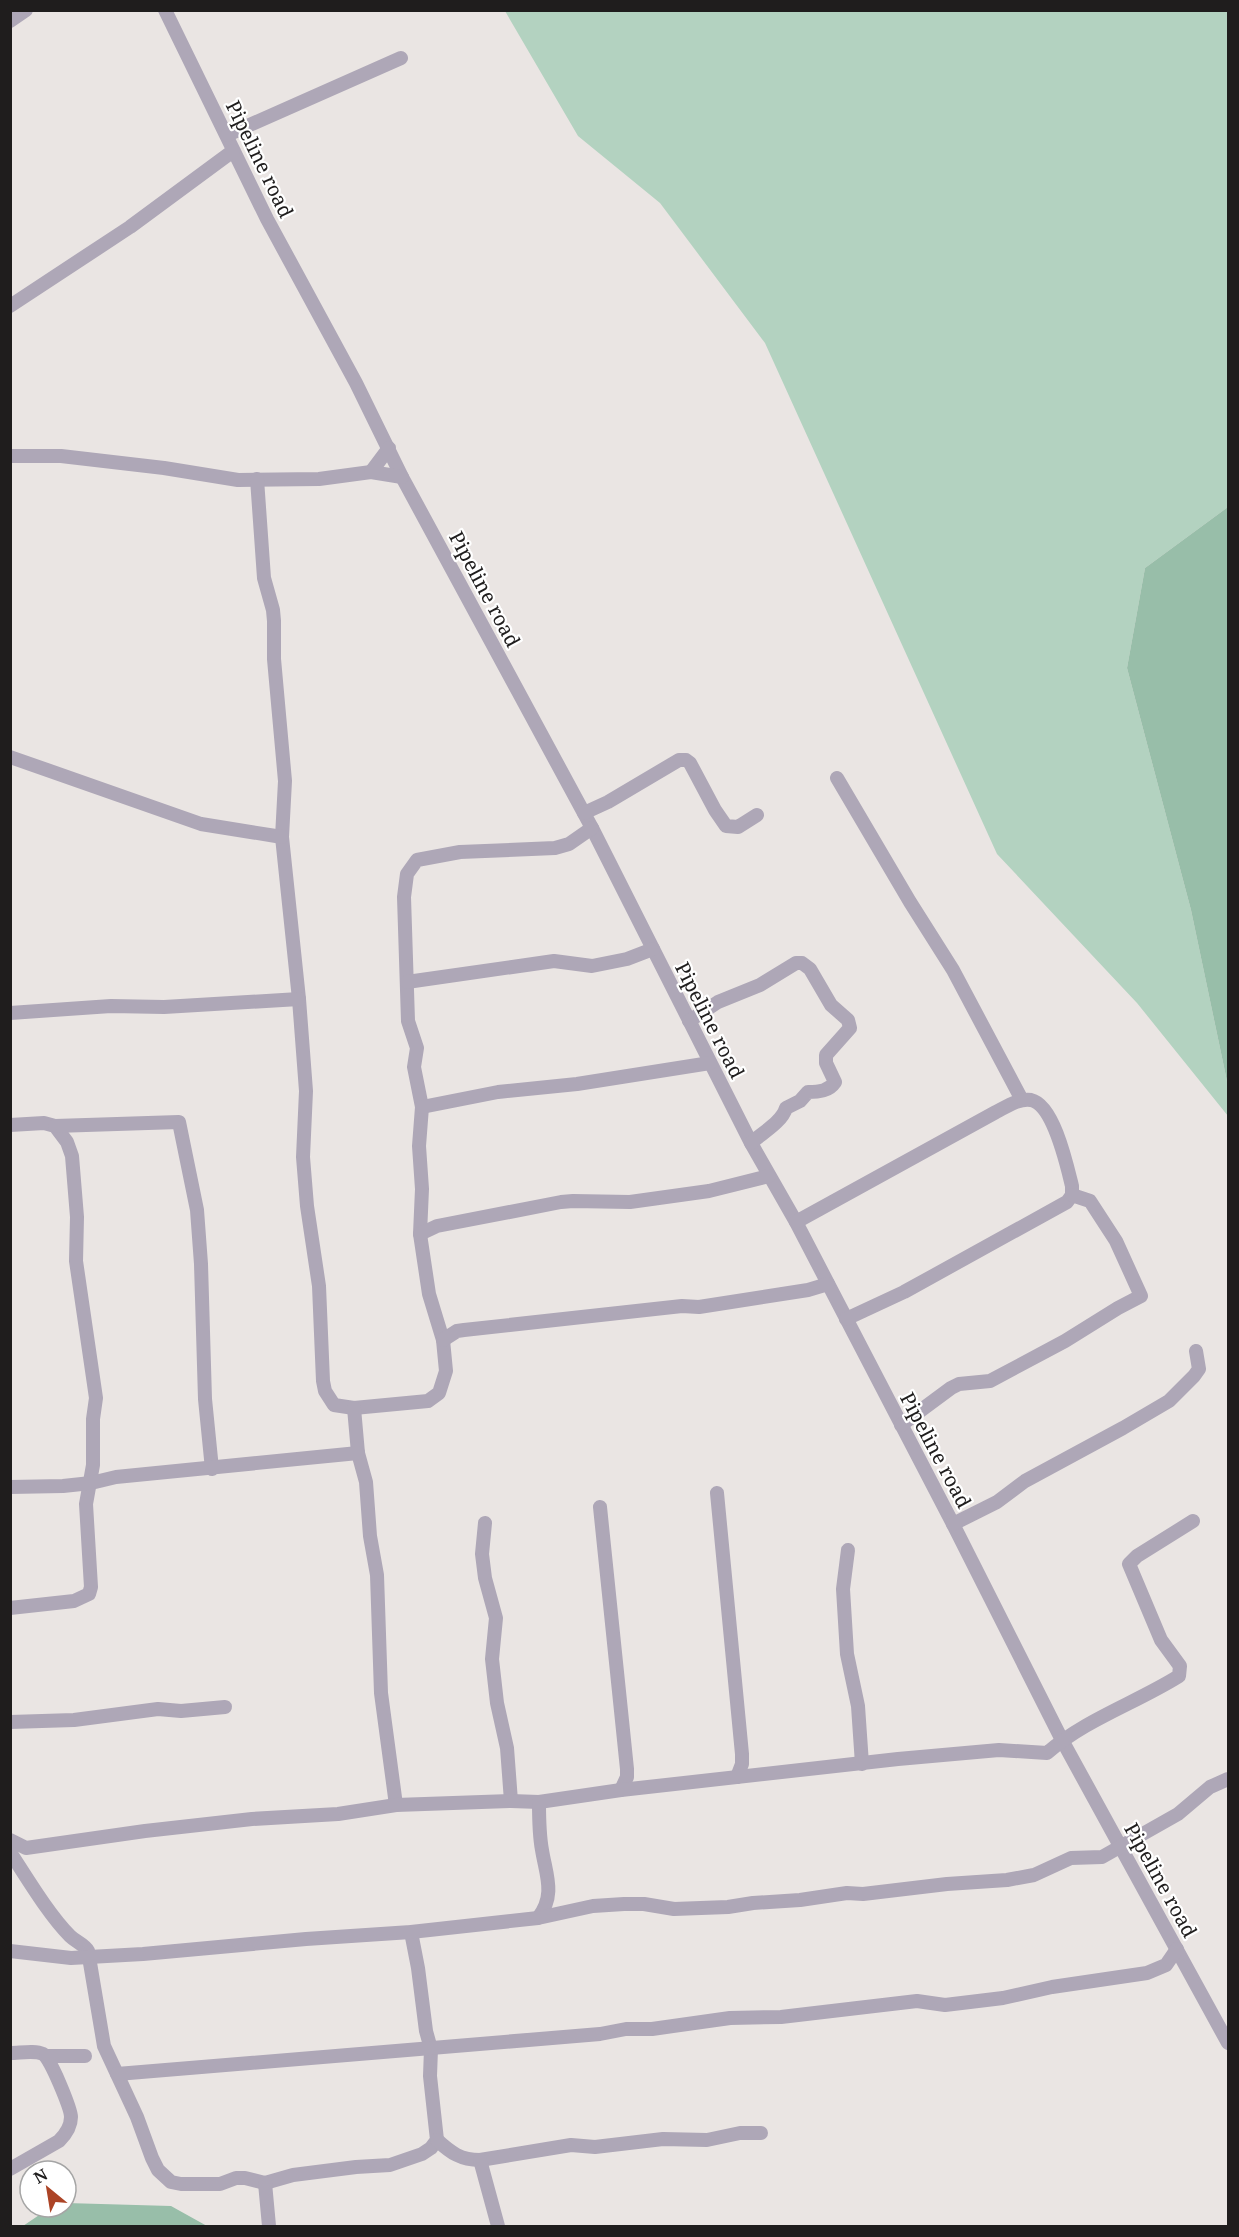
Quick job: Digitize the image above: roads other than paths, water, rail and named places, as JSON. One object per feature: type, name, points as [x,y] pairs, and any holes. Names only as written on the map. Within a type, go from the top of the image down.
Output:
[{"type":"street","points":[[10,21],[26,10]]},
{"type":"street","name":"Pipeline road","points":[[165,10],[233,151],[389,448],[402,477],[592,828],[751,1143],[796,1221],[953,1524],[1062,1740],[1109,1827],[1115,1849],[1177,1949],[1228,2043]]},
{"type":"street","points":[[227,135],[401,58]]},
{"type":"street","points":[[10,306],[130,227],[233,151]]},
{"type":"street","points":[[371,472],[389,448]]},
{"type":"street","points":[[10,456],[61,456],[164,468],[238,480],[319,478],[371,472],[402,477]]},
{"type":"street","points":[[257,479],[264,578],[274,621],[274,659],[285,781],[282,837],[306,1091],[303,1157],[307,1206],[319,1286],[323,1381],[325,1391],[334,1405],[354,1408],[428,1401],[439,1393],[446,1371],[444,1340],[427,1282],[420,1234],[422,1189],[419,1146],[423,1107],[414,1067],[417,1048],[408,1021],[404,897],[407,874],[417,860],[460,852],[555,848],[569,844],[592,828]]},
{"type":"street","points":[[10,757],[201,824],[282,837]]},
{"type":"street","points":[[584,813],[608,802],[679,760],[686,760],[690,763],[726,826],[738,827],[757,815]]},
{"type":"street","points":[[837,777],[952,970],[1022,1100]]},
{"type":"street","points":[[407,982],[554,961],[592,966],[627,959],[653,949]]},
{"type":"street","points":[[689,1021],[718,1002],[760,986],[796,963],[802,963],[810,969],[831,1005],[848,1020],[850,1028],[826,1055],[826,1063],[835,1082],[833,1086],[820,1092],[808,1092],[800,1101],[786,1108],[779,1121],[751,1143]]},
{"type":"street","points":[[10,1012],[111,1006],[164,1007],[299,999]]},
{"type":"street","points":[[423,1107],[498,1092],[576,1084],[710,1063]]},
{"type":"street","points":[[796,1221],[1022,1100],[1034,1101],[1048,1114],[1069,1173],[1072,1195],[1067,1202],[904,1292],[846,1319]]},
{"type":"street","points":[[10,1125],[180,1122],[197,1210],[206,1399],[212,1469]]},
{"type":"street","points":[[10,1608],[74,1601],[89,1593],[91,1587],[86,1504],[92,1483],[93,1419],[96,1398],[76,1261],[75,1170],[67,1142],[55,1126]]},
{"type":"street","points":[[420,1234],[437,1226],[561,1202],[630,1202],[709,1191],[769,1176]]},
{"type":"street","points":[[901,1425],[951,1388],[959,1384],[990,1382],[1140,1296],[1116,1241],[1090,1200],[1072,1195]]},
{"type":"street","points":[[444,1340],[457,1331],[682,1306],[699,1307],[799,1292],[828,1284]]},
{"type":"street","points":[[953,1524],[997,1502],[1025,1481],[1168,1401],[1194,1377],[1199,1369],[1196,1352]]},
{"type":"street","points":[[354,1408],[358,1453],[366,1482],[370,1536],[377,1575],[381,1693],[396,1805]]},
{"type":"street","points":[[10,1487],[42,1488],[92,1483],[116,1477],[358,1453]]},
{"type":"street","points":[[717,1493],[735,1700],[742,1754],[742,1764],[737,1777]]},
{"type":"street","points":[[600,1507],[627,1768],[627,1777],[621,1790]]},
{"type":"street","points":[[10,1840],[26,1848],[145,1831],[252,1819],[338,1814],[396,1805],[539,1802],[621,1790],[999,1750],[1047,1753],[1062,1740],[1179,1676],[1180,1666],[1161,1640],[1129,1564],[1137,1556],[1193,1521]]},
{"type":"street","points":[[485,1523],[482,1554],[485,1578],[496,1618],[492,1659],[497,1704],[507,1748],[511,1801]]},
{"type":"street","points":[[848,1550],[843,1589],[847,1654],[858,1706],[862,1764]]},
{"type":"street","points":[[10,1722],[74,1720],[151,1709],[181,1711],[225,1707]]},
{"type":"street","points":[[10,1951],[71,1958],[91,1957],[411,1932],[538,1918],[593,1906],[644,1904],[674,1909],[728,1907],[847,1893],[863,1894],[1007,1880],[1034,1875],[1071,1858],[1097,1858],[1178,1814],[1210,1787],[1228,1779]]},
{"type":"street","points":[[538,1918],[546,1908],[549,1886],[541,1844],[539,1802]]},
{"type":"street","points":[[10,1852],[33,1889],[71,1938],[86,1947],[91,1957],[92,1978],[104,2046],[137,2117],[152,2158],[165,2179],[181,2184],[220,2184],[236,2178],[265,2182],[293,2175],[390,2165],[422,2154],[431,2148],[437,2140],[430,2076],[431,2049],[426,2031],[411,1932]]},
{"type":"street","points":[[71,1938],[71,1958]]},
{"type":"street","points":[[117,2074],[600,2034],[744,2016],[781,2017],[917,2001],[945,2005],[982,2001],[1147,1973],[1166,1965],[1177,1949]]},
{"type":"street","points":[[10,2053],[38,2052],[46,2056],[85,2056]]},
{"type":"street","points":[[10,2169],[58,2141],[64,2136],[71,2120],[70,2110],[46,2056]]},
{"type":"street","points":[[437,2140],[457,2156],[466,2160],[480,2160],[571,2145],[595,2147],[663,2139],[707,2140],[740,2133],[761,2133]]},
{"type":"street","points":[[480,2160],[498,2226]]},
{"type":"street","points":[[265,2182],[269,2226]]}]
